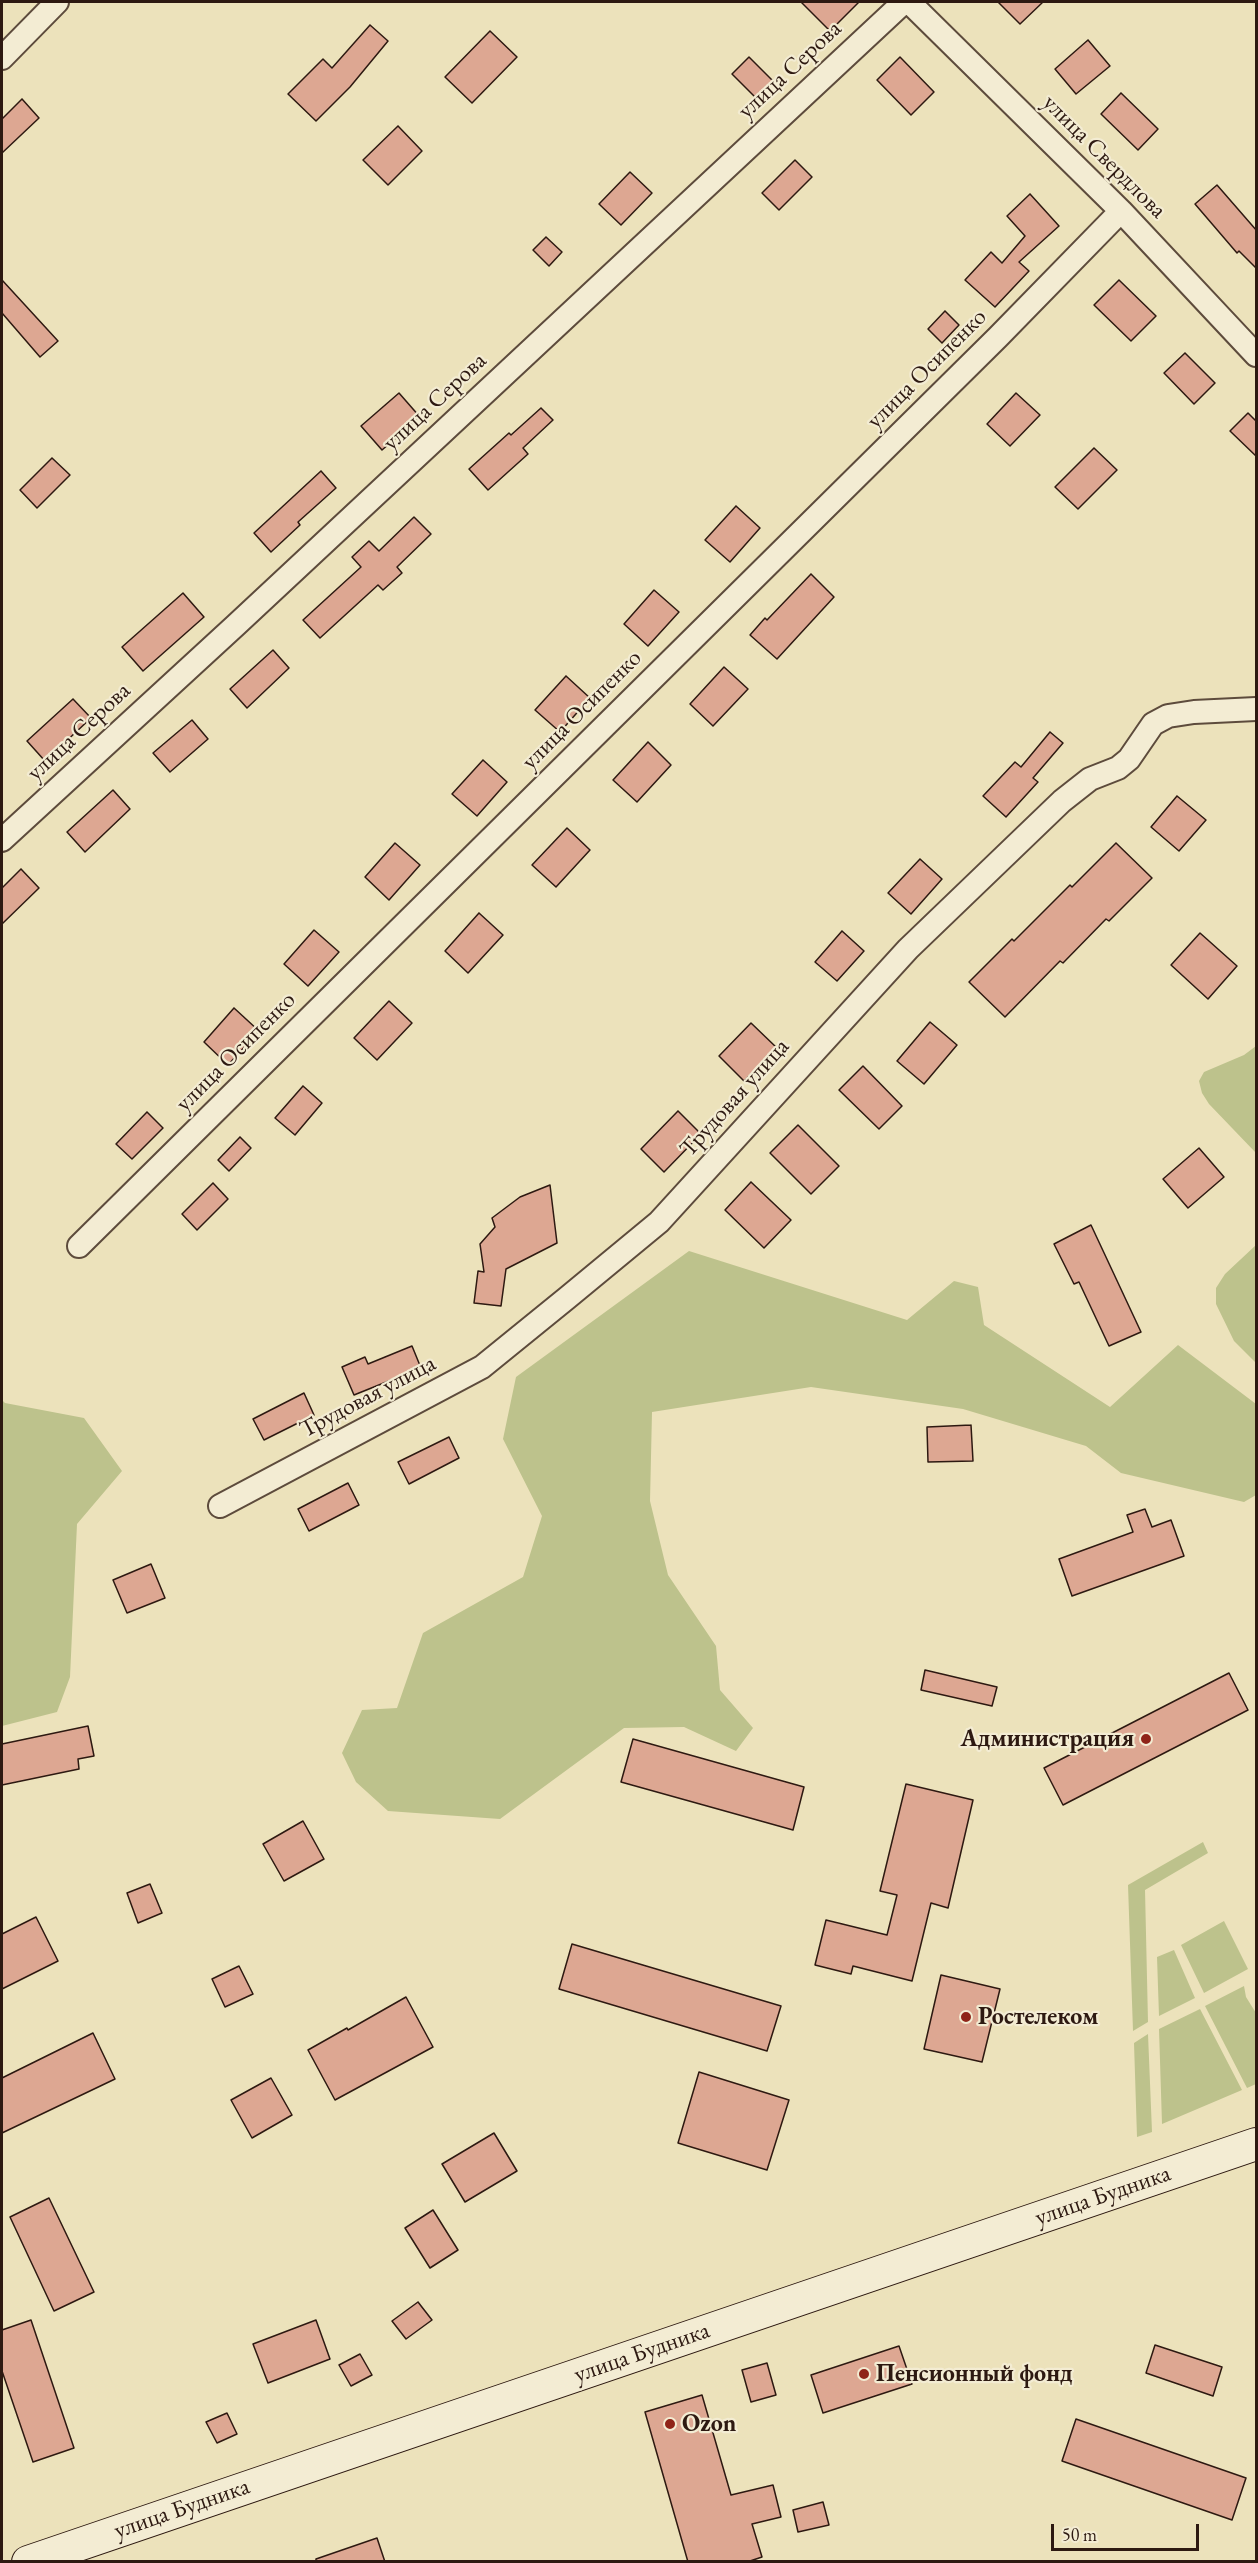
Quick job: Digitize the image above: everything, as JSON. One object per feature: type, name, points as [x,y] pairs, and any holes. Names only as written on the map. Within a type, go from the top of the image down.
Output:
[{"type":"main road","name":"улица Будника","points":[[28,2562],[1257,2144]]},
{"type":"street","points":[[2,58],[57,2]]},
{"type":"street","name":"улица Серова","points":[[2,840],[904,2]]},
{"type":"street","name":"улица Свердлова","points":[[909,2],[1121,211],[1257,355]]},
{"type":"street","name":"улица Осипенко","points":[[79,1246],[973,362],[1121,211]]},
{"type":"street","name":"Трудовая улица","points":[[220,1506],[482,1367],[659,1222],[908,949],[1062,801],[1090,779],[1118,768],[1129,759],[1153,724],[1168,716],[1194,712],[1257,709]]},
{"type":"green space","points":[[1256,1046],[1256,1153],[1209,1104],[1202,1093],[1199,1081],[1204,1072],[1244,1055]]},
{"type":"green space","points":[[1256,1245],[1256,1363],[1234,1341],[1216,1304],[1216,1288],[1225,1274]]},
{"type":"green space","points":[[689,1251],[907,1320],[954,1281],[978,1287],[984,1325],[1110,1407],[1178,1345],[1256,1404],[1256,1495],[1244,1502],[1121,1473],[1086,1446],[963,1409],[811,1387],[652,1412],[650,1501],[668,1575],[716,1646],[720,1690],[753,1728],[736,1751],[684,1727],[624,1728],[500,1819],[388,1811],[356,1782],[342,1753],[362,1710],[397,1708],[423,1633],[523,1577],[542,1516],[503,1439],[516,1377]]},
{"type":"green space","points":[[2,1400],[5,1403],[84,1418],[122,1471],[77,1524],[70,1677],[57,1712],[2,1726]]},
{"type":"green space","points":[[1203,1842],[1208,1853],[1145,1890],[1148,2022],[1133,2031],[1128,1885]]},
{"type":"green space","points":[[1224,1921],[1248,1969],[1204,1993],[1181,1945]]},
{"type":"green space","points":[[1174,1950],[1195,1998],[1159,2016],[1157,1957]]},
{"type":"green space","points":[[1244,1986],[1246,1997],[1256,2013],[1256,2084],[1247,2088],[1205,2006]]},
{"type":"green space","points":[[1200,2009],[1242,2090],[1162,2124],[1159,2029]]},
{"type":"green space","points":[[1148,2034],[1152,2132],[1137,2137],[1134,2043]]},
{"type":"building","points":[[801,2],[859,2],[830,31]]},
{"type":"building","points":[[998,2],[1043,2],[1020,24]]},
{"type":"building","points":[[370,25],[388,41],[350,87],[316,121],[288,94],[323,59],[332,68]]},
{"type":"building","points":[[490,31],[517,57],[472,103],[445,77]]},
{"type":"building","points":[[1088,40],[1110,66],[1076,94],[1055,69]]},
{"type":"building","points":[[749,57],[774,82],[757,99],[732,74]]},
{"type":"building","points":[[900,57],[934,92],[911,115],[877,80]]},
{"type":"building","points":[[1121,93],[1158,129],[1138,150],[1101,114]]},
{"type":"building","points":[[22,99],[39,118],[2,153],[2,119]]},
{"type":"building","points":[[398,126],[422,151],[388,185],[363,160]]},
{"type":"building","points":[[795,160],[812,177],[779,210],[762,193]]},
{"type":"building","points":[[630,172],[652,193],[621,225],[599,204]]},
{"type":"building","points":[[1217,185],[1257,231],[1257,269],[1239,251],[1237,253],[1195,204]]},
{"type":"building","points":[[1030,194],[1059,226],[1019,262],[1029,271],[995,307],[965,280],[991,252],[1002,263],[1025,236],[1007,216]]},
{"type":"building","points":[[546,237],[562,252],[549,266],[533,250]]},
{"type":"building","points":[[2,280],[58,341],[40,357],[2,313]]},
{"type":"building","points":[[1119,280],[1156,316],[1131,341],[1094,305]]},
{"type":"building","points":[[945,311],[959,325],[942,343],[928,329]]},
{"type":"building","points":[[1185,353],[1215,383],[1194,404],[1164,373]]},
{"type":"building","points":[[399,393],[420,417],[382,450],[361,426]]},
{"type":"building","points":[[1016,393],[1040,415],[1010,446],[987,424]]},
{"type":"building","points":[[541,408],[553,420],[523,448],[528,454],[488,490],[469,469]]},
{"type":"building","points":[[1248,413],[1257,422],[1257,457],[1230,431]]},
{"type":"building","points":[[1094,448],[1117,470],[1078,509],[1055,487]]},
{"type":"building","points":[[52,458],[70,475],[37,508],[20,490]]},
{"type":"building","points":[[321,471],[336,488],[298,522],[300,525],[271,552],[254,533]]},
{"type":"building","points":[[736,506],[760,528],[730,562],[705,540]]},
{"type":"building","points":[[414,517],[431,534],[397,567],[402,573],[383,590],[378,585],[320,638],[303,620],[361,567],[352,557],[369,541],[379,551]]},
{"type":"building","points":[[811,574],[834,597],[777,659],[750,635]]},
{"type":"building","points":[[654,590],[679,612],[648,646],[624,624]]},
{"type":"building","points":[[183,593],[204,617],[143,671],[122,647]]},
{"type":"building","points":[[273,650],[289,668],[247,708],[230,689]]},
{"type":"building","points":[[724,667],[748,689],[713,726],[690,704]]},
{"type":"building","points":[[566,676],[590,698],[560,732],[535,710]]},
{"type":"building","points":[[73,699],[91,718],[45,761],[27,741]]},
{"type":"building","points":[[192,720],[208,739],[170,772],[153,753]]},
{"type":"building","points":[[1050,732],[1063,743],[1033,778],[1038,782],[1006,817],[983,796],[1015,762],[1021,767]]},
{"type":"building","points":[[648,742],[671,765],[637,802],[613,780]]},
{"type":"building","points":[[483,760],[507,782],[477,816],[452,794]]},
{"type":"building","points":[[113,790],[130,809],[85,852],[67,832]]},
{"type":"building","points":[[1177,796],[1206,820],[1179,851],[1151,827]]},
{"type":"building","points":[[567,828],[590,850],[556,887],[532,865]]},
{"type":"building","points":[[395,843],[420,865],[389,900],[365,877]]},
{"type":"building","points":[[1116,843],[1152,878],[1109,921],[1106,919],[1063,963],[1060,961],[1005,1017],[969,982]]},
{"type":"building","points":[[920,859],[942,879],[911,914],[888,893]]},
{"type":"building","points":[[21,869],[39,888],[2,924],[2,888]]},
{"type":"building","points":[[479,913],[503,935],[468,973],[445,951]]},
{"type":"building","points":[[314,930],[339,952],[308,986],[284,964]]},
{"type":"building","points":[[842,931],[864,951],[837,981],[815,962]]},
{"type":"building","points":[[1200,933],[1237,966],[1208,999],[1171,965]]},
{"type":"building","points":[[389,1001],[412,1023],[377,1060],[354,1038]]},
{"type":"building","points":[[234,1008],[259,1031],[228,1065],[204,1042]]},
{"type":"building","points":[[930,1022],[957,1045],[924,1084],[897,1061]]},
{"type":"building","points":[[751,1023],[777,1048],[744,1081],[719,1056]]},
{"type":"building","points":[[863,1066],[902,1106],[879,1129],[839,1090]]},
{"type":"building","points":[[303,1086],[322,1103],[295,1135],[275,1118]]},
{"type":"building","points":[[678,1111],[701,1134],[664,1172],[641,1149]]},
{"type":"building","points":[[147,1112],[163,1128],[132,1159],[116,1144]]},
{"type":"building","points":[[798,1125],[839,1166],[811,1194],[770,1153]]},
{"type":"building","points":[[240,1137],[251,1148],[229,1171],[218,1160]]},
{"type":"building","points":[[1199,1148],[1224,1177],[1188,1208],[1163,1179]]},
{"type":"building","points":[[751,1182],[791,1220],[764,1248],[725,1210]]},
{"type":"building","points":[[213,1183],[228,1199],[197,1230],[182,1214]]},
{"type":"building","points":[[550,1185],[557,1243],[506,1269],[501,1306],[474,1303],[478,1271],[484,1272],[480,1244],[495,1227],[492,1218],[520,1197]]},
{"type":"building","points":[[1091,1225],[1141,1332],[1109,1346],[1079,1282],[1074,1284],[1054,1244]]},
{"type":"building","points":[[412,1346],[421,1368],[354,1395],[342,1367],[365,1357],[368,1364]]},
{"type":"building","points":[[304,1393],[314,1415],[264,1440],[253,1419]]},
{"type":"building","points":[[971,1425],[973,1461],[928,1462],[927,1427]]},
{"type":"building","points":[[449,1437],[459,1458],[409,1484],[398,1462]]},
{"type":"building","points":[[348,1483],[359,1505],[309,1531],[298,1509]]},
{"type":"building","points":[[1145,1509],[1152,1527],[1171,1520],[1184,1556],[1072,1596],[1059,1559],[1133,1532],[1127,1515]]},
{"type":"building","points":[[151,1564],[165,1598],[127,1613],[113,1580]]},
{"type":"building","points":[[925,1670],[997,1687],[992,1706],[921,1690]]},
{"type":"building","name":"Администрация","points":[[1229,1673],[1248,1710],[1063,1805],[1044,1768]]},
{"type":"building","points":[[88,1726],[94,1756],[78,1759],[79,1769],[2,1785],[2,1744]]},
{"type":"building","points":[[633,1739],[804,1787],[793,1830],[621,1782]]},
{"type":"building","points":[[906,1784],[973,1800],[948,1908],[931,1903],[912,1981],[853,1966],[851,1974],[815,1965],[826,1920],[887,1935],[897,1895],[880,1891]]},
{"type":"building","points":[[303,1821],[324,1859],[284,1881],[263,1844]]},
{"type":"building","points":[[150,1884],[162,1913],[138,1923],[127,1893]]},
{"type":"building","points":[[36,1917],[58,1961],[2,1989],[2,1934]]},
{"type":"building","points":[[572,1944],[781,2006],[767,2051],[559,1989]]},
{"type":"building","points":[[239,1966],[253,1994],[225,2007],[212,1979]]},
{"type":"building","points":[[941,1975],[1000,1989],[982,2062],[924,2049]]},
{"type":"building","points":[[406,1997],[433,2047],[335,2100],[308,2050]]},
{"type":"building","points":[[93,2033],[115,2079],[2,2133],[2,2078]]},
{"type":"building","points":[[699,2072],[789,2100],[767,2170],[678,2143]]},
{"type":"building","points":[[271,2078],[292,2115],[252,2138],[231,2100]]},
{"type":"building","points":[[494,2133],[517,2171],[465,2202],[442,2164]]},
{"type":"building","points":[[49,2198],[94,2292],[54,2311],[10,2217]]},
{"type":"building","points":[[433,2210],[458,2250],[430,2268],[405,2228]]},
{"type":"building","points":[[418,2302],[432,2320],[406,2339],[392,2321]]},
{"type":"building","points":[[31,2320],[74,2448],[33,2462],[2,2371],[2,2330]]},
{"type":"building","points":[[316,2320],[330,2359],[268,2383],[253,2344]]},
{"type":"building","points":[[1155,2345],[1222,2367],[1213,2396],[1146,2373]]},
{"type":"building","points":[[899,2346],[912,2384],[823,2413],[811,2375]]},
{"type":"building","points":[[360,2354],[372,2375],[351,2386],[339,2365]]},
{"type":"building","points":[[767,2363],[776,2395],[751,2402],[742,2370]]},
{"type":"building","points":[[702,2395],[731,2495],[773,2485],[781,2517],[752,2524],[762,2557],[747,2562],[688,2562],[645,2412]]},
{"type":"building","points":[[227,2413],[237,2434],[217,2443],[206,2422]]},
{"type":"building","points":[[1076,2419],[1246,2478],[1232,2520],[1062,2461]]},
{"type":"building","points":[[823,2502],[829,2525],[798,2532],[793,2510]]},
{"type":"building","points":[[377,2538],[385,2562],[316,2562],[316,2559]]},
{"type":"place","name":"Администрация","points":[[1146,1739]]},
{"type":"place","name":"Ростелеком","points":[[966,2017]]},
{"type":"place","name":"Пенсионный фонд","points":[[864,2374]]},
{"type":"place","name":"Ozon","points":[[670,2424]]}]
